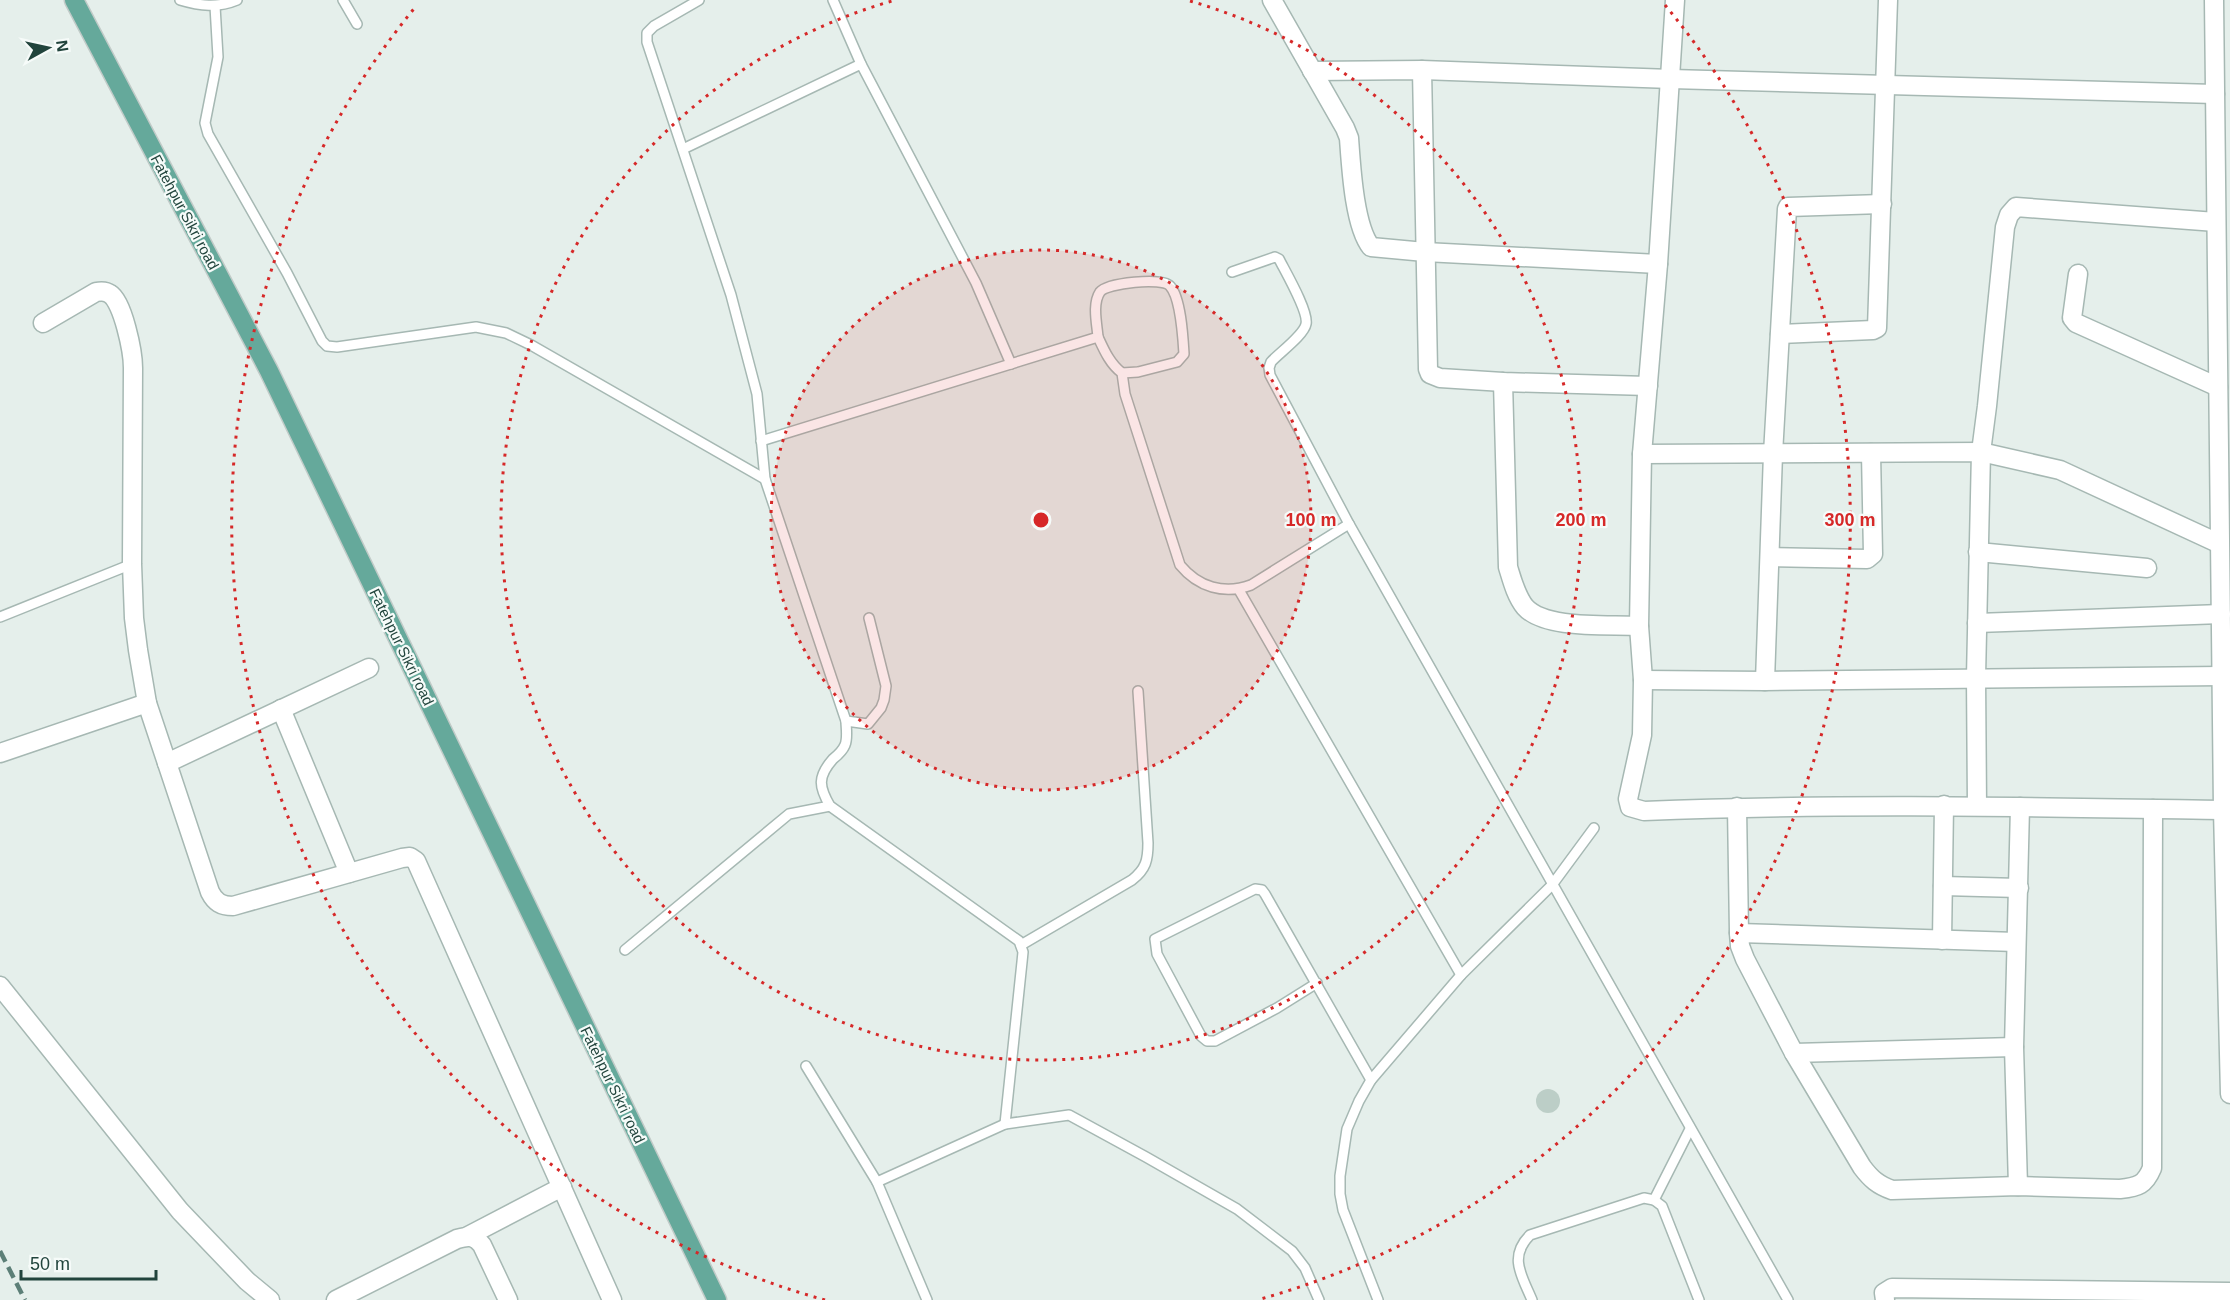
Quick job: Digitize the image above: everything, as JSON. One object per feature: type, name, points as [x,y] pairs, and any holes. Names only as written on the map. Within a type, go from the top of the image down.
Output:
[{"type":"main road","name":"Fatehpur Sikri road","points":[[74,0],[269,371],[717,1300]]},
{"type":"street","points":[[1272,0],[1346,128],[1359,222],[1365,240],[1371,247],[1658,264]]},
{"type":"street","points":[[1675,0],[1658,264],[1642,454],[1639,626],[1643,680],[1642,735],[1628,799],[1629,807],[1644,810],[1944,805],[2223,810]]},
{"type":"street","points":[[1780,334],[1877,328],[1888,0]]},
{"type":"street","points":[[2214,0],[2221,614],[2225,686],[2223,810],[2230,1094]]},
{"type":"street","points":[[1312,71],[1422,70],[1671,80],[2215,93]]},
{"type":"street","points":[[1422,70],[1428,369],[1430,374],[1440,378],[1503,382],[1648,386]]},
{"type":"street","points":[[1765,681],[1773,454],[1788,208],[1882,204]]},
{"type":"street","points":[[1977,806],[1976,677],[1981,452],[2008,215],[2016,207],[2216,222]]},
{"type":"street","points":[[2078,274],[2072,318],[2076,323],[2218,387]]},
{"type":"street","points":[[44,322],[96,292],[104,291],[112,295],[117,304],[131,344],[133,356],[134,618],[147,703],[210,892],[215,901],[226,906],[233,906],[410,857],[420,866],[612,1300]]},
{"type":"street","points":[[1503,382],[1508,567],[1519,597],[1525,607],[1540,618],[1555,622],[1639,626]]},
{"type":"street","points":[[1642,454],[1981,452],[2060,470],[2220,544]]},
{"type":"street","points":[[1770,557],[1867,559],[1873,554],[1871,453]]},
{"type":"street","points":[[1978,552],[2147,568]]},
{"type":"street","points":[[1977,623],[2221,614]]},
{"type":"street","points":[[167,763],[369,668]]},
{"type":"street","points":[[1643,680],[1765,681],[1976,677],[2225,686]]},
{"type":"street","points":[[0,753],[147,703]]},
{"type":"street","points":[[281,709],[349,873]]},
{"type":"street","points":[[1942,940],[1944,805]]},
{"type":"street","points":[[1737,807],[1739,933],[1740,946],[1745,959],[1794,1053],[1862,1167],[1880,1186],[1892,1190],[2018,1186],[2136,1187],[2148,1179],[2152,1168],[2153,809]]},
{"type":"street","points":[[2018,1186],[2014,1047],[2020,807]]},
{"type":"street","points":[[1943,886],[2019,888]]},
{"type":"street","points":[[1739,933],[2016,942]]},
{"type":"street","points":[[0,986],[180,1211],[247,1281],[270,1300]]},
{"type":"street","points":[[1794,1053],[2014,1047]]},
{"type":"street","points":[[336,1300],[562,1187]]},
{"type":"street","points":[[468,1236],[476,1238],[482,1245],[507,1300]]},
{"type":"street","points":[[1885,1300],[1884,1293],[1892,1288],[2230,1292]]},
{"type":"lane","points":[[180,0],[215,6],[237,0]]},
{"type":"lane","points":[[344,0],[357,24]]},
{"type":"lane","points":[[833,0],[861,63],[976,283],[1011,364]]},
{"type":"lane","points":[[695,1],[654,26],[647,33],[647,42],[731,295],[757,394],[765,479],[846,721],[846,743],[824,769],[823,794],[830,806],[1015,936],[1021,945],[1022,962],[1005,1124]]},
{"type":"lane","points":[[215,6],[218,57],[205,123],[208,134],[287,273],[322,341],[327,346],[348,346],[476,327],[506,333],[531,345],[765,479]]},
{"type":"lane","points":[[683,149],[861,63]]},
{"type":"lane","points":[[1232,272],[1275,257],[1279,259],[1304,312],[1306,326],[1302,333],[1270,362],[1270,375],[1350,524],[1552,885],[1788,1300]]},
{"type":"lane","points":[[1122,373],[1138,372],[1177,362],[1184,354],[1176,298],[1170,286],[1160,281],[1110,286],[1101,290],[1096,301],[1098,337],[1111,361],[1122,373],[1125,394],[1180,565],[1189,575],[1204,585],[1218,589],[1239,590],[1251,585],[1350,524]]},
{"type":"lane","points":[[762,441],[1098,337]]},
{"type":"lane","points":[[0,616],[132,564]]},
{"type":"lane","points":[[1239,590],[1461,975]]},
{"type":"lane","points":[[846,721],[868,724],[884,700],[886,686],[869,618]]},
{"type":"lane","points":[[1021,945],[1132,880],[1146,867],[1148,843],[1138,692]]},
{"type":"lane","points":[[625,950],[789,814],[830,806]]},
{"type":"lane","points":[[1377,1300],[1343,1210],[1340,1194],[1340,1176],[1347,1128],[1359,1101],[1371,1080],[1461,975],[1552,885],[1594,828]]},
{"type":"lane","points":[[1317,983],[1277,1008],[1215,1041],[1208,1041],[1201,1036],[1157,954],[1155,939],[1255,889],[1262,890],[1317,983],[1371,1080]]},
{"type":"lane","points":[[806,1066],[877,1182],[927,1300]]},
{"type":"lane","points":[[877,1182],[1005,1124],[1069,1115],[1237,1209],[1292,1251],[1305,1268],[1319,1300]]},
{"type":"lane","points":[[1654,1200],[1690,1130]]},
{"type":"lane","points":[[1532,1300],[1518,1267],[1521,1244],[1530,1235],[1644,1198],[1654,1200],[1662,1206],[1699,1300]]},
{"type":"building","points":[[1548,1089],[1556,1093],[1560,1101],[1556,1109],[1548,1113],[1540,1109],[1536,1101],[1540,1093]]},
{"type":"railway","points":[[0,1251],[25,1300]]}]
